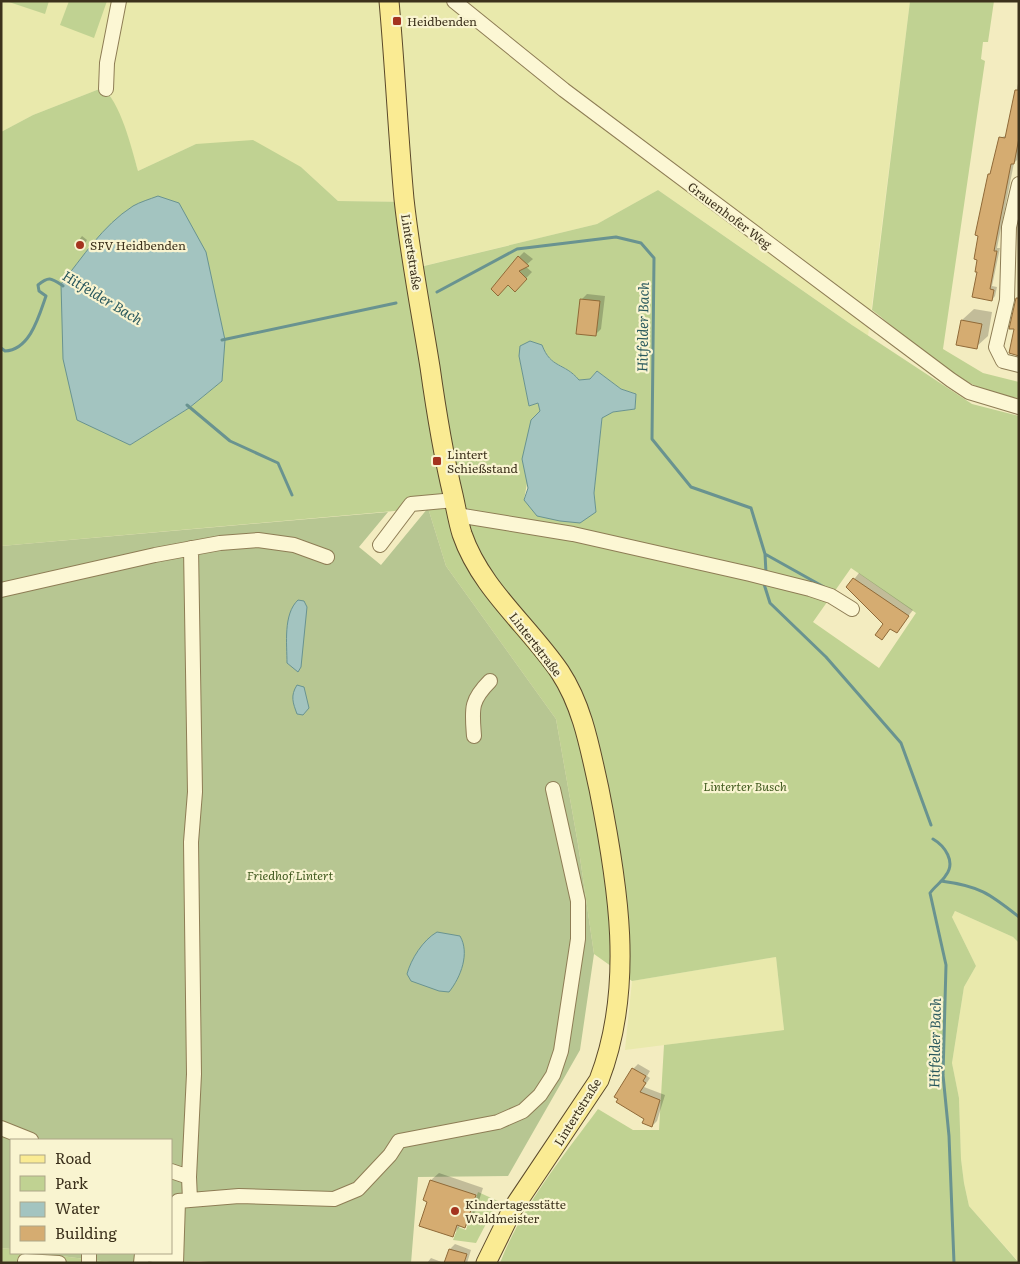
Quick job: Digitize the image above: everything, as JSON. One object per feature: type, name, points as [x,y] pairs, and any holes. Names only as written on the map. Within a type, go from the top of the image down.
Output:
[{"type":"main road","name":"Lintertstraße","points":[[389,1],[404,201],[438,422],[462,534],[477,566],[494,592],[560,671],[584,724],[612,855],[619,934],[620,971],[614,1028],[608,1056],[599,1080],[512,1210],[486,1263]]},
{"type":"street","points":[[106,89],[107,64],[119,1]]},
{"type":"street","name":"Grauenhofer Weg","points":[[454,1],[564,90],[951,380],[969,392],[1019,407]]},
{"type":"street","points":[[1019,184],[1009,228],[1007,300],[996,347],[1003,361],[1019,364]]},
{"type":"street","points":[[380,545],[411,504],[456,508],[810,589],[831,596],[852,609]]},
{"type":"street","points":[[1,590],[220,543],[258,540],[294,545],[326,557]]},
{"type":"street","points":[[190,1200],[189,1176],[194,1074],[191,842],[195,792],[192,548]]},
{"type":"street","points":[[474,736],[472,707],[477,694],[490,681]]},
{"type":"street","points":[[141,1263],[142,1254],[176,1260],[178,1201],[239,1196],[334,1199],[358,1189],[390,1155],[401,1138],[498,1122],[523,1111],[540,1095],[553,1075],[561,1051],[578,939],[578,901],[553,789]]},
{"type":"street","points":[[1,1128],[28,1139]]},
{"type":"street","points":[[172,1171],[189,1176]]},
{"type":"street","points":[[25,1261],[59,1263]]},
{"type":"green space","points":[[1,1],[115,1],[102,88],[33,115],[1,132]]},
{"type":"green space","points":[[6,1],[49,1],[45,14]]},
{"type":"green space","points":[[69,1],[107,1],[94,38],[60,25]]},
{"type":"green space","points":[[122,1],[910,1],[868,336],[658,190],[597,224],[419,267],[410,202],[338,201],[301,167],[196,144],[138,171],[127,134],[109,93]]},
{"type":"green space","points":[[910,1],[994,1],[988,42],[983,42],[981,59],[985,61],[943,349],[983,373],[1019,382],[1019,398],[998,394],[958,377],[922,351],[872,310]]},
{"type":"green space","name":"Linterter Busch","points":[[102,88],[108,94],[120,114],[138,171],[196,144],[253,140],[301,167],[338,201],[411,202],[420,267],[597,224],[658,190],[852,325],[972,404],[1019,416],[1019,943],[1013,937],[955,911],[952,917],[976,966],[964,987],[952,1063],[959,1098],[961,1159],[969,1206],[1019,1263],[500,1263],[531,1202],[598,1109],[633,1130],[659,1130],[664,1045],[784,1030],[776,957],[632,981],[594,954],[578,844],[556,719],[446,566],[428,508],[1,546],[1,132],[33,115]],"holes":[[[92,241],[222,381],[189,408],[130,445],[88,250]],[[542,345],[554,362],[569,370],[579,380],[590,379],[597,371],[621,389],[636,394],[635,409],[613,412],[602,417],[594,493],[596,512],[524,500],[540,411],[538,403],[529,406],[519,356]],[[851,568],[916,613],[879,668],[813,622]]]},
{"type":"green space","name":"Friedhof Lintert","points":[[428,508],[446,566],[556,719],[578,844],[594,954],[580,1050],[508,1176],[418,1177],[411,1263],[219,1263],[199,1261],[118,1263],[44,1254],[172,1254],[172,1139],[10,1139],[10,1249],[1,1248],[1,546],[388,512],[359,547],[381,565]]},
{"type":"green space","points":[[955,911],[1013,937],[1019,943],[1019,1262],[969,1206],[964,1183],[961,1159],[959,1098],[952,1063],[964,987],[976,966],[952,917]]},
{"type":"green space","points":[[776,957],[784,1030],[625,1050],[632,981]]},
{"type":"green space","points":[[478,1192],[498,1201],[476,1243],[453,1240],[458,1227],[466,1230]]},
{"type":"green space","points":[[1,1248],[10,1249],[10,1254],[44,1254],[118,1263],[1,1263]]},
{"type":"water","points":[[158,196],[179,203],[206,252],[225,340],[222,381],[189,408],[130,445],[77,420],[63,359],[61,284],[102,232],[133,206]]},
{"type":"water","points":[[530,341],[542,345],[549,358],[568,370],[579,380],[590,379],[597,371],[621,389],[636,394],[635,409],[613,412],[602,418],[594,493],[596,512],[580,523],[537,516],[524,500],[528,488],[522,459],[531,420],[540,411],[538,403],[529,406],[519,356],[520,346]]},
{"type":"water","points":[[298,600],[304,601],[307,607],[301,667],[298,672],[287,663],[287,638],[290,613]]},
{"type":"water","points":[[297,685],[304,687],[309,708],[303,715],[297,714],[293,703],[293,693]]},
{"type":"water","points":[[437,932],[460,936],[463,943],[463,965],[449,992],[439,991],[411,981],[407,974],[418,950]]},
{"type":"building","points":[[1015,90],[1019,90],[1019,138],[1014,164],[1011,164],[994,251],[997,251],[990,289],[994,290],[992,301],[972,297],[977,272],[975,272],[977,260],[974,259],[978,236],[975,235],[988,174],[990,174],[999,137],[1005,138]]},
{"type":"building","points":[[518,256],[529,266],[519,271],[527,279],[515,292],[508,285],[498,296],[491,289]]},
{"type":"building","points":[[1016,298],[1019,298],[1019,356],[1009,353],[1014,329],[1009,329]]},
{"type":"building","points":[[580,299],[600,301],[596,336],[576,334]]},
{"type":"building","points":[[961,320],[982,324],[977,349],[956,345]]},
{"type":"building","points":[[853,578],[909,616],[897,633],[890,629],[882,640],[875,635],[883,624],[846,587]]},
{"type":"building","points":[[632,1068],[646,1076],[643,1081],[646,1083],[640,1092],[660,1100],[652,1127],[642,1123],[644,1119],[616,1102],[618,1099],[614,1097]]},
{"type":"building","points":[[430,1180],[476,1195],[465,1228],[457,1225],[453,1237],[419,1226],[427,1202],[423,1200]]},
{"type":"building","points":[[449,1249],[467,1254],[464,1263],[444,1263]]},
{"type":"waterway","name":"Hitfelder Bach","points":[[437,292],[517,249],[616,237],[641,243],[654,258],[652,439],[691,487],[751,508],[765,554],[766,573]]},
{"type":"waterway","name":"Hitfelder Bach","points":[[1,348],[5,351],[14,349],[21,345],[32,331],[46,296],[39,291],[38,285],[50,279],[63,286]]},
{"type":"waterway","name":"Hitfelder Bach","points":[[222,340],[396,303]]},
{"type":"waterway","points":[[187,405],[230,441],[278,463],[292,495]]},
{"type":"waterway","points":[[765,554],[824,587]]},
{"type":"waterway","name":"Hitfelder Bach","points":[[764,584],[770,603],[826,657],[901,743],[931,825]]},
{"type":"waterway","name":"Hitfelder Bach","points":[[933,839],[945,850],[950,865],[949,870],[930,893],[946,965],[943,1075],[949,1136],[954,1263]]},
{"type":"waterway","points":[[941,881],[965,885],[983,892],[1019,917]]},
{"type":"place","name":"Heidbenden","points":[[397,21]]},
{"type":"place","name":"SFV Heidbenden","points":[[80,245]]},
{"type":"place","name":"Lintert Schießstand","points":[[437,461]]},
{"type":"place","name":"Kindertagesstätte Waldmeister","points":[[455,1211]]}]
